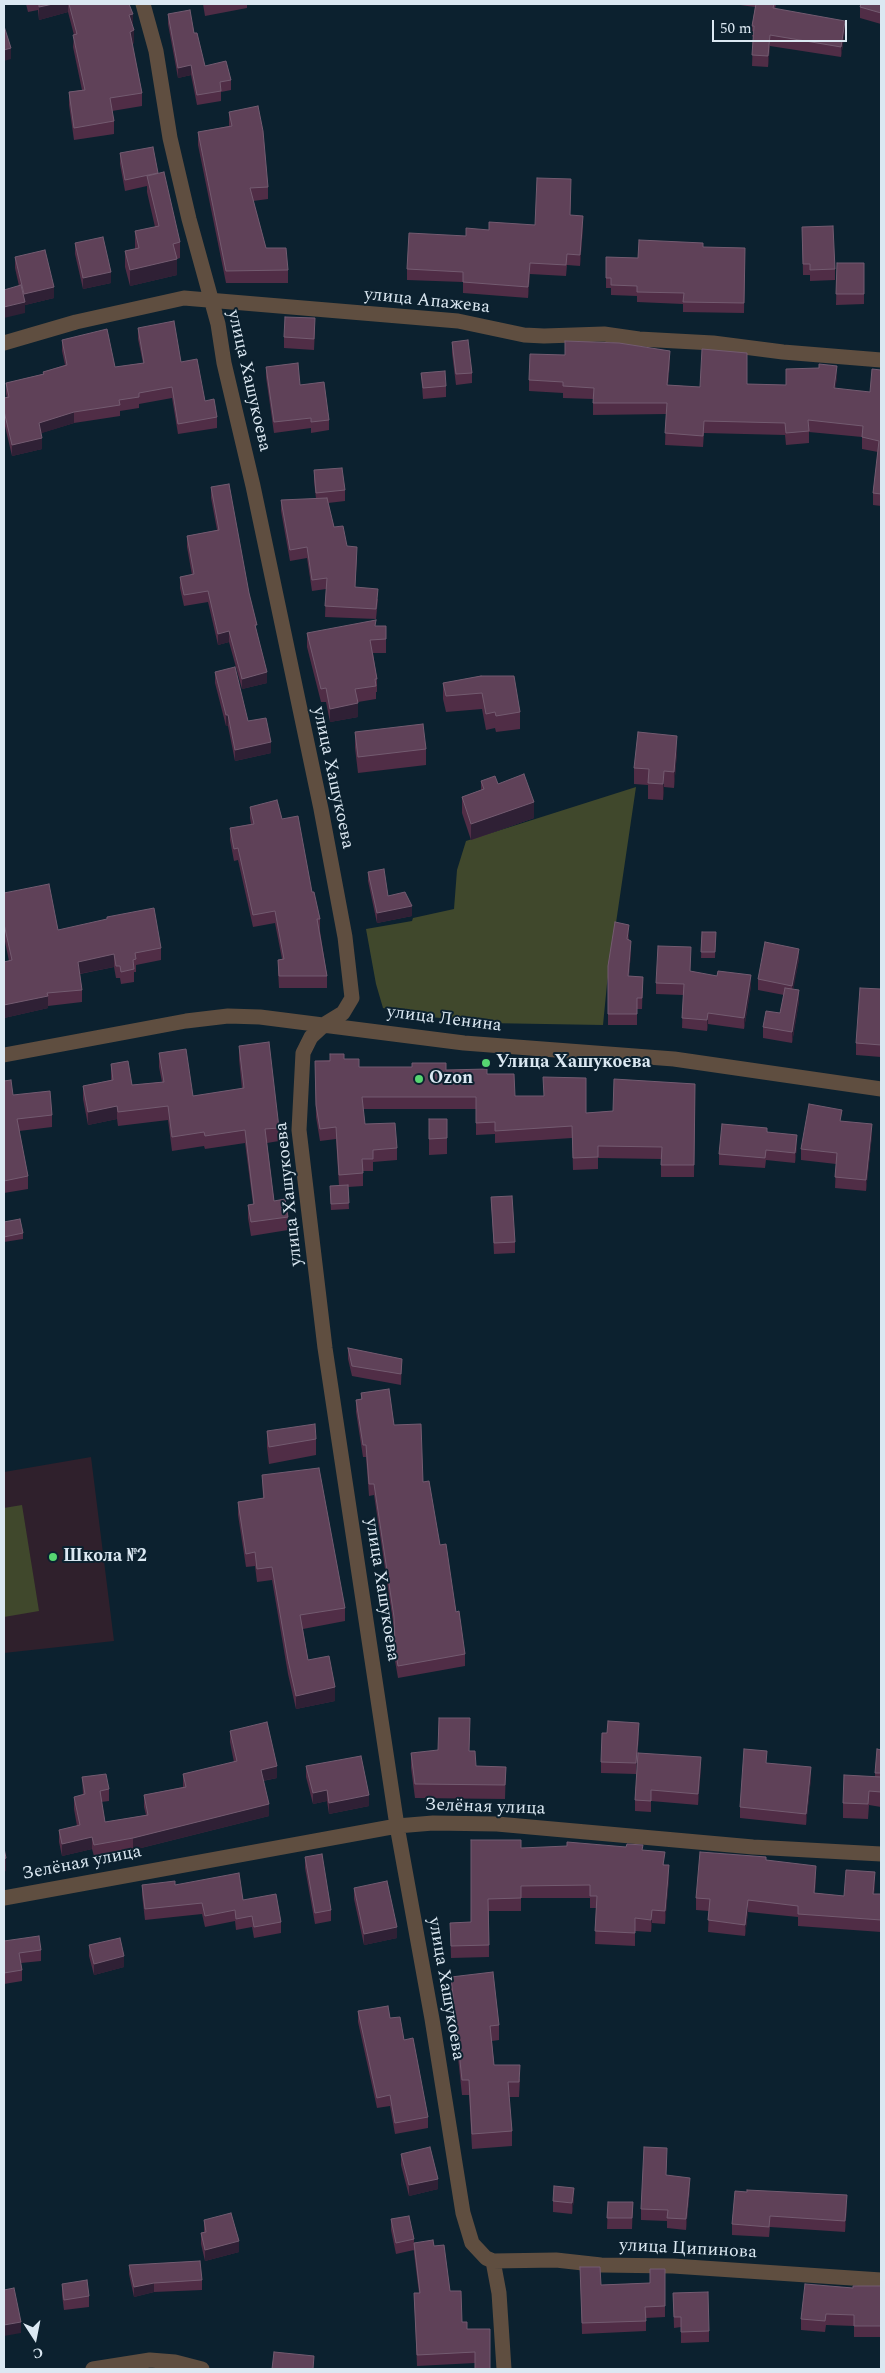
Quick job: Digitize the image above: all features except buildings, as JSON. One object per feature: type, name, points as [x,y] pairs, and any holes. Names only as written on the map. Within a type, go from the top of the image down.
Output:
[{"type":"street","name":"улица Хашукоева","points":[[143,4],[156,51],[170,138],[189,219],[218,324],[224,363],[321,809],[345,937],[352,998],[343,1014],[325,1024],[311,1037],[303,1053],[299,1130],[328,1367],[397,1826],[432,2019],[463,2213],[472,2242],[486,2258],[493,2261]]},
{"type":"street","name":"улица Апажева","points":[[4,343],[76,322],[184,298],[458,321],[524,335],[604,334],[638,339],[713,343],[783,352],[881,360]]},
{"type":"street","name":"улица Ленина","points":[[4,1056],[154,1026],[216,1017],[260,1017],[464,1043],[674,1059],[881,1089]]},
{"type":"street","name":"Зелёная улица","points":[[4,1898],[397,1826],[457,1822],[753,1847],[881,1854]]},
{"type":"street","name":"улица Ципинова","points":[[493,2261],[556,2260],[601,2265],[673,2266],[881,2280]]},
{"type":"street","points":[[493,2261],[499,2293],[504,2369]]},
{"type":"street","points":[[93,2369],[150,2360],[175,2362],[202,2369]]},
{"type":"shaded area","name":"Школа №2","points":[[91,1457],[114,1641],[4,1653],[4,1472]]},
{"type":"green space","points":[[636,787],[607,984],[603,1025],[486,1023],[413,1015],[383,1008],[376,984],[366,929],[412,921],[413,918],[454,909],[457,870],[466,841]]},
{"type":"green space","points":[[22,1505],[39,1611],[4,1617],[4,1508]]},
{"type":"place","name":"Улица Хашукоева","points":[[486,1063]]},
{"type":"place","name":"Ozon","points":[[419,1079]]},
{"type":"place","name":"Школа №2","points":[[53,1557]]}]
